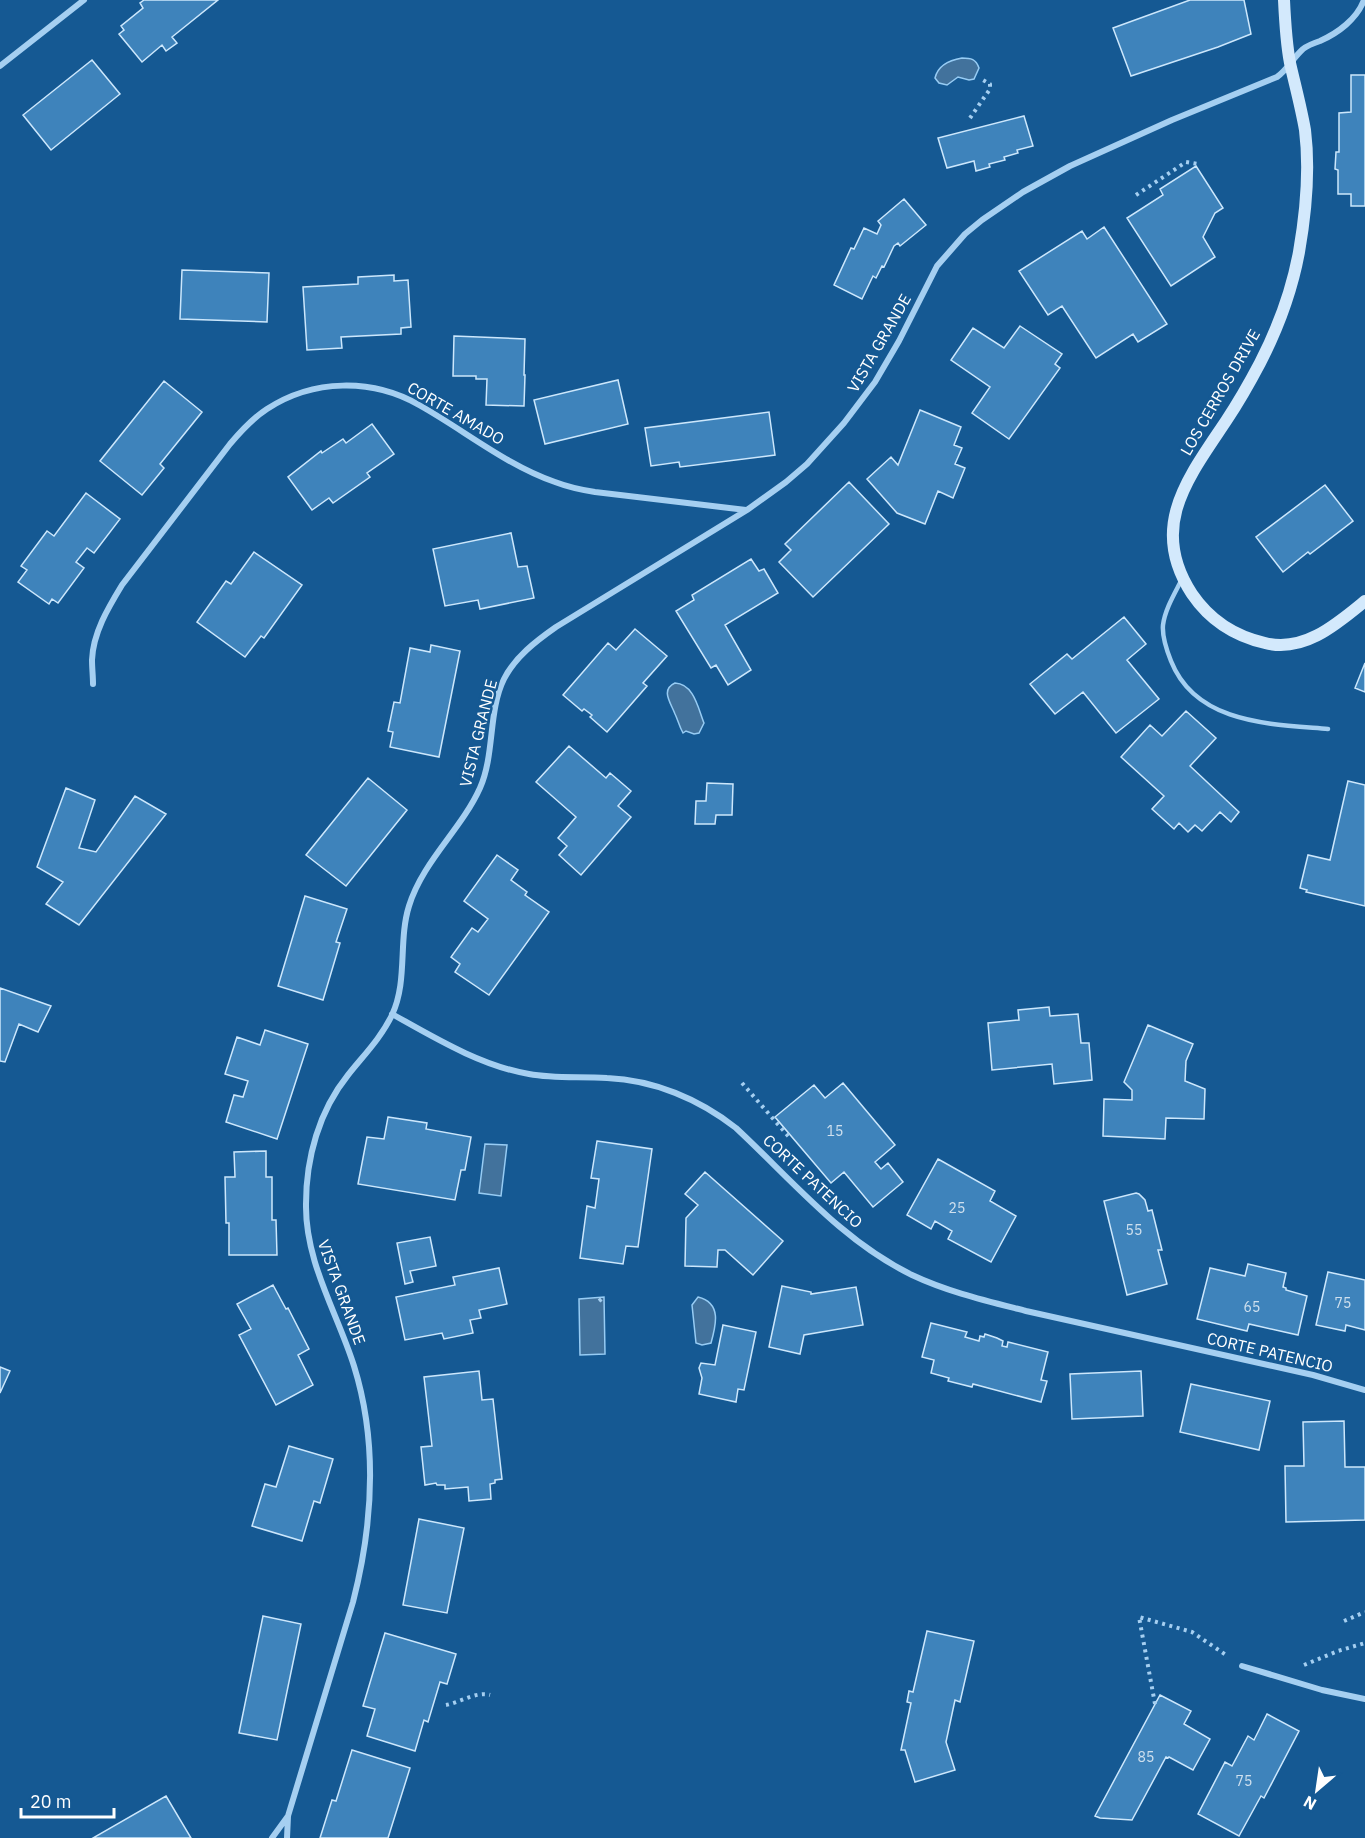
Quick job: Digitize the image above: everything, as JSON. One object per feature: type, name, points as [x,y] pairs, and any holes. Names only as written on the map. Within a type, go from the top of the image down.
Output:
[{"type":"street","points":[[0,66],[84,0]]},
{"type":"street","name":"LOS CERROS DRIVE","points":[[1284,0],[1290,64],[1302,114],[1306,145],[1306,198],[1298,254],[1286,302],[1268,346],[1240,398],[1192,474],[1176,509],[1172,545],[1182,579],[1196,600],[1220,624],[1238,634],[1270,645],[1292,644],[1317,636],[1365,601]]},
{"type":"street","name":"VISTA GRANDE","points":[[287,1838],[288,1816],[353,1602],[364,1550],[370,1502],[369,1450],[361,1394],[354,1366],[309,1246],[306,1224],[307,1181],[316,1134],[329,1104],[347,1076],[381,1033],[392,1014],[403,969],[408,909],[414,890],[424,871],[454,832],[481,786],[492,740],[498,696],[504,679],[516,661],[534,643],[556,627],[747,510],[786,483],[807,464],[860,403],[886,364],[937,266],[965,234],[982,220],[1023,192],[1070,166],[1172,120],[1277,77],[1305,47],[1328,36],[1347,23],[1356,15],[1365,0]]},
{"type":"street","name":"CORTE AMADO","points":[[93,684],[92,659],[97,634],[122,585],[230,444],[248,425],[266,410],[290,396],[314,388],[337,385],[363,386],[401,396],[510,460],[554,482],[575,488],[747,510]]},
{"type":"street","name":"CORTE PATENCIO","points":[[392,1014],[453,1047],[510,1069],[545,1076],[643,1082],[693,1101],[721,1116],[736,1128],[847,1234],[889,1262],[932,1284],[1026,1311],[1313,1375],[1365,1390]]},
{"type":"street","points":[[1242,1666],[1322,1690],[1365,1699]]},
{"type":"street","name":"VISTA GRANDE","points":[[272,1838],[288,1816]]},
{"type":"lane","points":[[1182,579],[1163,626],[1167,652],[1172,665],[1194,696],[1213,709],[1227,714],[1263,722],[1328,729]]},
{"type":"path","points":[[969,118],[990,89],[990,84],[984,80]]},
{"type":"path","points":[[1136,195],[1186,162],[1198,164]]},
{"type":"path","points":[[742,1083],[789,1137]]},
{"type":"path","points":[[599,1301],[604,1297]]},
{"type":"path","points":[[1344,1621],[1365,1612]]},
{"type":"path","points":[[1155,1704],[1139,1617],[1192,1632],[1242,1666]]},
{"type":"path","points":[[1338,1651],[1365,1643]]},
{"type":"path","points":[[446,1705],[482,1693],[490,1695]]},
{"type":"water","points":[[962,58],[973,60],[978,65],[974,79],[958,77],[947,85],[939,83],[935,78],[942,66]]},
{"type":"water","points":[[675,683],[687,688],[694,698],[704,723],[699,733],[686,731],[683,733],[667,693]]},
{"type":"water","points":[[485,1144],[507,1145],[501,1196],[479,1193]]},
{"type":"water","points":[[604,1297],[605,1354],[580,1355],[579,1299]]},
{"type":"water","points":[[698,1297],[711,1304],[715,1315],[711,1343],[702,1345],[696,1343],[692,1305]]},
{"type":"building","points":[[144,0],[218,0],[172,37],[177,43],[166,51],[162,45],[142,62],[119,34],[124,30],[121,26],[143,8],[140,3]]},
{"type":"building","points":[[1190,0],[1244,0],[1251,34],[1131,76],[1113,28]]},
{"type":"building","points":[[92,60],[120,94],[51,150],[23,115]]},
{"type":"building","points":[[1351,75],[1365,75],[1365,206],[1351,206],[1351,194],[1338,194],[1338,170],[1335,169],[1336,152],[1339,152],[1339,113],[1351,112]]},
{"type":"building","points":[[1024,116],[1033,146],[1017,150],[1018,153],[1004,157],[1005,160],[989,164],[990,167],[976,171],[974,161],[947,168],[938,138]]},
{"type":"building","points":[[1196,166],[1223,208],[1215,213],[1203,237],[1215,257],[1171,286],[1127,218],[1163,195],[1160,189]]},
{"type":"building","points":[[904,199],[926,225],[900,246],[898,243],[894,246],[884,267],[882,266],[876,278],[873,276],[862,299],[834,285],[851,248],[854,249],[864,228],[877,234],[881,225],[878,221]]},
{"type":"building","points":[[1104,227],[1167,324],[1138,342],[1133,334],[1096,358],[1062,306],[1048,315],[1019,271],[1082,231],[1087,239]]},
{"type":"building","points":[[182,270],[269,273],[267,322],[180,319]]},
{"type":"building","points":[[394,275],[394,281],[408,280],[411,327],[401,328],[401,334],[341,337],[342,348],[307,350],[303,287],[358,284],[358,277]]},
{"type":"building","points":[[1020,326],[1062,354],[1055,364],[1060,368],[1009,439],[972,413],[990,387],[951,360],[973,328],[1004,348]]},
{"type":"building","points":[[454,336],[525,339],[524,406],[486,405],[487,379],[476,379],[476,376],[453,376]]},
{"type":"building","points":[[618,380],[628,424],[545,444],[534,400]]},
{"type":"building","points":[[164,381],[202,412],[160,464],[164,468],[142,495],[100,461]]},
{"type":"building","points":[[920,410],[961,427],[954,445],[962,448],[955,464],[965,468],[953,498],[938,491],[925,524],[897,513],[867,479],[891,457],[898,465]]},
{"type":"building","points":[[769,412],[775,455],[680,467],[679,462],[651,466],[645,428]]},
{"type":"building","points":[[372,424],[394,454],[367,473],[370,477],[333,503],[329,498],[312,510],[288,477],[321,451],[322,453],[343,439],[346,443]]},
{"type":"building","points":[[849,482],[889,524],[813,597],[779,562],[791,550],[785,544]]},
{"type":"building","points":[[1325,485],[1353,521],[1283,572],[1256,537]]},
{"type":"building","points":[[86,493],[120,519],[94,553],[87,548],[76,562],[84,568],[58,603],[52,599],[49,604],[18,582],[27,570],[21,566],[47,531],[54,536]]},
{"type":"building","points":[[511,533],[518,567],[527,566],[534,598],[480,609],[478,600],[445,606],[433,549]]},
{"type":"building","points":[[254,552],[302,585],[264,638],[261,636],[245,657],[197,622],[226,581],[231,584]]},
{"type":"building","points":[[751,559],[759,571],[764,569],[778,593],[725,625],[751,670],[728,685],[716,665],[711,668],[676,611],[694,600],[692,595]]},
{"type":"building","points":[[1124,617],[1146,644],[1127,660],[1159,699],[1116,733],[1083,692],[1055,714],[1030,684],[1067,654],[1072,659]]},
{"type":"building","points":[[635,629],[667,656],[643,683],[647,686],[607,732],[590,717],[592,715],[584,709],[582,711],[563,695],[608,643],[616,650]]},
{"type":"building","points":[[431,645],[460,651],[439,757],[390,747],[393,732],[388,731],[394,702],[400,703],[410,648],[430,652]]},
{"type":"building","points":[[1365,663],[1365,692],[1355,688]]},
{"type":"building","points":[[1186,711],[1216,738],[1190,766],[1239,812],[1231,822],[1220,812],[1202,831],[1195,825],[1188,832],[1179,823],[1174,829],[1152,809],[1164,796],[1121,757],[1150,725],[1162,736]]},
{"type":"building","points":[[569,746],[606,778],[610,773],[631,791],[618,806],[631,817],[581,875],[559,855],[567,846],[558,838],[576,817],[536,782]]},
{"type":"building","points":[[368,778],[407,810],[346,886],[306,855]]},
{"type":"building","points":[[1348,781],[1365,785],[1365,906],[1306,892],[1307,890],[1300,888],[1308,855],[1330,860]]},
{"type":"building","points":[[707,783],[733,784],[732,815],[716,815],[715,824],[695,824],[696,801],[706,801]]},
{"type":"building","points":[[66,788],[95,800],[79,848],[96,852],[135,796],[166,814],[79,925],[46,904],[63,882],[37,867]]},
{"type":"building","points":[[497,855],[518,870],[511,880],[527,892],[525,895],[549,912],[489,995],[455,972],[460,964],[451,957],[472,928],[478,932],[488,919],[464,901]]},
{"type":"building","points":[[305,896],[347,909],[336,942],[340,943],[323,1000],[278,986]]},
{"type":"building","points":[[0,988],[51,1006],[38,1032],[19,1024],[5,1062],[0,1061]]},
{"type":"building","points":[[1049,1007],[1050,1016],[1078,1014],[1081,1043],[1089,1043],[1092,1080],[1054,1084],[1052,1064],[992,1070],[988,1023],[1019,1020],[1018,1010]]},
{"type":"building","points":[[1148,1025],[1193,1044],[1186,1061],[1185,1081],[1205,1089],[1204,1119],[1166,1118],[1165,1139],[1103,1136],[1104,1099],[1132,1100],[1132,1090],[1124,1082]]},
{"type":"building","points":[[265,1030],[308,1044],[277,1139],[226,1122],[234,1095],[243,1097],[248,1081],[225,1074],[237,1037],[260,1045]]},
{"type":"building","points":[[843,1083],[895,1145],[875,1162],[881,1169],[888,1163],[903,1182],[873,1207],[844,1172],[831,1183],[775,1117],[814,1085],[825,1098]]},
{"type":"building","points":[[388,1117],[427,1123],[426,1129],[471,1137],[465,1170],[461,1170],[455,1200],[358,1184],[367,1137],[384,1139]]},
{"type":"building","points":[[597,1141],[652,1149],[638,1247],[626,1246],[623,1264],[580,1258],[587,1206],[595,1208],[599,1179],[591,1178]]},
{"type":"building","points":[[266,1151],[266,1177],[272,1177],[272,1220],[276,1220],[277,1255],[229,1255],[225,1177],[235,1177],[234,1152]]},
{"type":"building","points":[[938,1159],[995,1191],[990,1201],[1016,1216],[991,1262],[948,1239],[952,1231],[935,1221],[931,1229],[907,1215]]},
{"type":"building","points":[[705,1172],[783,1241],[753,1275],[725,1250],[718,1250],[717,1267],[685,1266],[686,1218],[698,1205],[685,1194]]},
{"type":"building","points":[[1136,1193],[1145,1200],[1148,1211],[1152,1210],[1162,1250],[1158,1250],[1167,1284],[1127,1295],[1104,1201]]},
{"type":"building","points":[[430,1237],[436,1266],[410,1271],[413,1282],[405,1284],[397,1243]]},
{"type":"building","points":[[1248,1264],[1286,1273],[1283,1287],[1307,1296],[1298,1335],[1249,1324],[1247,1331],[1197,1319],[1210,1268],[1245,1276]]},
{"type":"building","points":[[499,1268],[507,1304],[479,1310],[481,1318],[470,1320],[473,1333],[444,1339],[442,1333],[405,1340],[396,1297],[455,1285],[453,1277]]},
{"type":"building","points":[[1328,1272],[1365,1280],[1365,1330],[1346,1325],[1345,1331],[1316,1325]]},
{"type":"building","points":[[273,1285],[309,1349],[298,1355],[313,1385],[276,1405],[239,1335],[251,1329],[237,1304]]},
{"type":"building","points":[[782,1286],[811,1292],[811,1294],[856,1287],[863,1325],[804,1335],[800,1354],[769,1347]]},
{"type":"building","points":[[931,1323],[967,1332],[965,1337],[979,1341],[980,1336],[984,1337],[985,1334],[1003,1341],[1002,1346],[1007,1347],[1008,1342],[1048,1352],[1041,1380],[1047,1381],[1041,1402],[973,1384],[972,1387],[948,1381],[949,1378],[931,1373],[934,1360],[922,1357]]},
{"type":"building","points":[[723,1325],[756,1332],[744,1390],[738,1389],[736,1402],[699,1394],[702,1378],[699,1368],[701,1363],[715,1365]]},
{"type":"building","points":[[0,1367],[10,1371],[0,1393]]},
{"type":"building","points":[[479,1371],[482,1400],[493,1399],[502,1479],[490,1484],[491,1499],[469,1501],[468,1487],[445,1489],[445,1485],[436,1483],[425,1485],[421,1447],[432,1446],[424,1377]]},
{"type":"building","points":[[1141,1371],[1143,1416],[1072,1419],[1070,1374]]},
{"type":"building","points":[[1191,1384],[1270,1401],[1259,1450],[1180,1432]]},
{"type":"building","points":[[1344,1421],[1345,1467],[1365,1467],[1365,1520],[1286,1522],[1285,1466],[1304,1466],[1303,1422]]},
{"type":"building","points":[[289,1446],[333,1459],[320,1503],[314,1501],[302,1541],[252,1526],[265,1484],[276,1487]]},
{"type":"building","points":[[419,1519],[464,1528],[447,1613],[403,1605]]},
{"type":"building","points":[[263,1616],[301,1624],[277,1740],[239,1733]]},
{"type":"building","points":[[927,1631],[974,1641],[960,1702],[955,1700],[946,1742],[955,1770],[915,1782],[905,1750],[901,1750],[911,1703],[907,1702],[909,1691],[913,1692]]},
{"type":"building","points":[[385,1633],[456,1654],[447,1684],[440,1682],[428,1722],[424,1720],[415,1751],[367,1736],[375,1709],[363,1706]]},
{"type":"building","points":[[1160,1695],[1191,1711],[1184,1724],[1210,1739],[1193,1770],[1166,1757],[1132,1820],[1095,1816]]},
{"type":"building","points":[[1267,1714],[1299,1731],[1264,1798],[1261,1796],[1239,1836],[1198,1814],[1225,1762],[1232,1766],[1248,1736],[1254,1740]]},
{"type":"building","points":[[352,1750],[410,1768],[388,1838],[320,1838],[332,1800],[336,1801]]},
{"type":"building","points":[[166,1796],[191,1838],[93,1838]]}]
